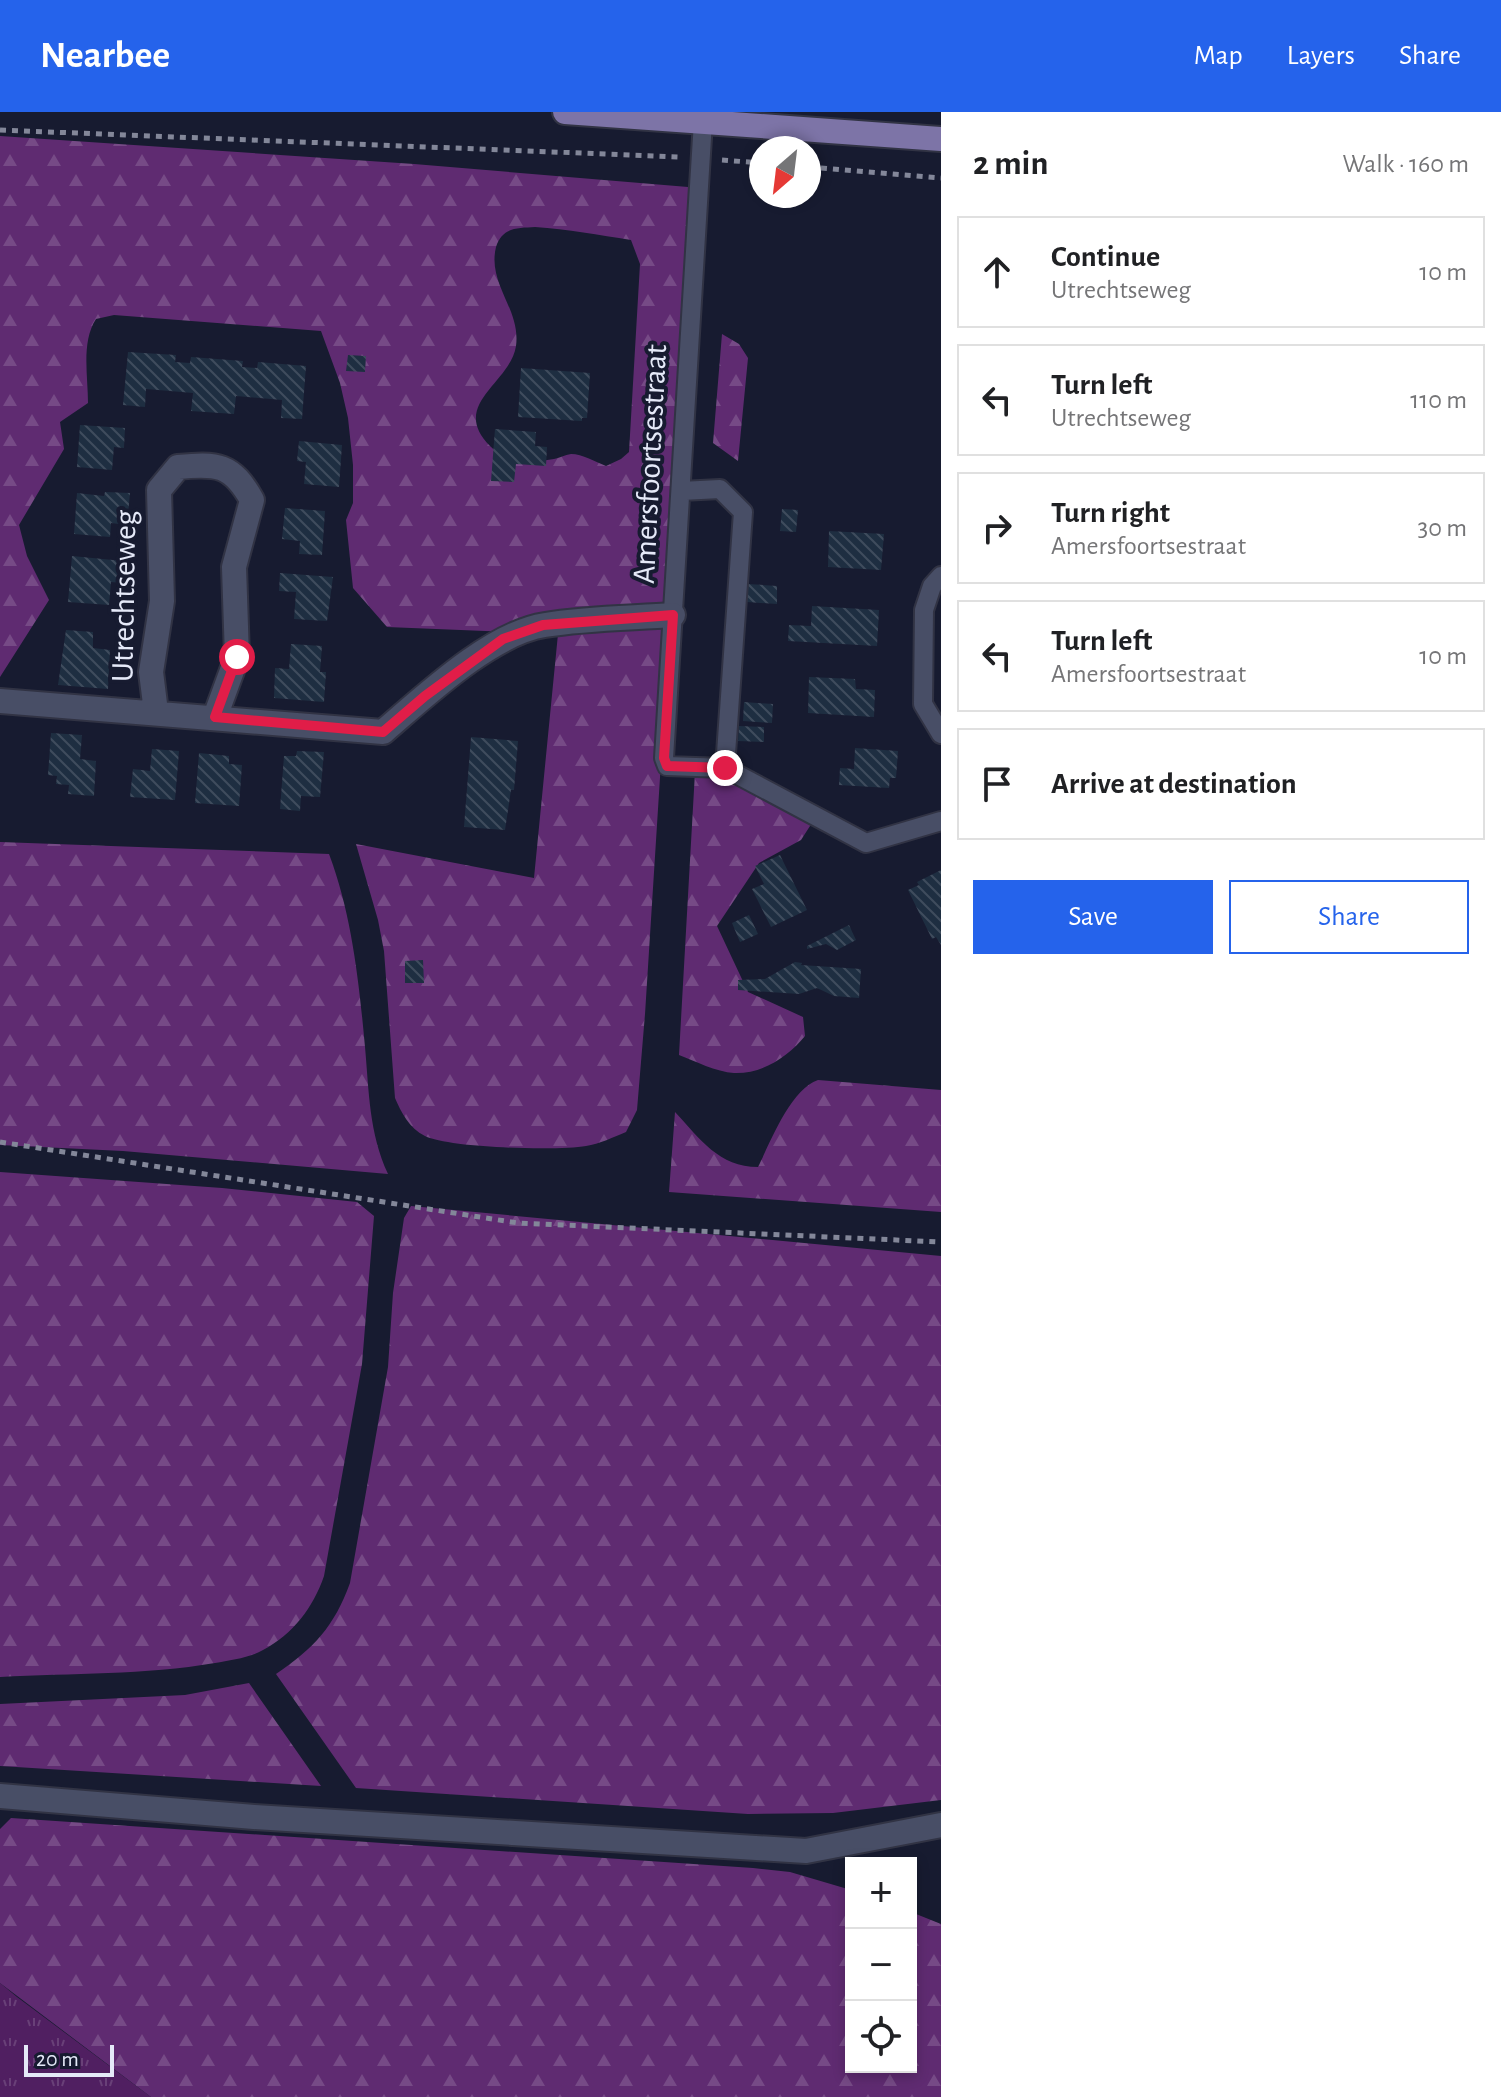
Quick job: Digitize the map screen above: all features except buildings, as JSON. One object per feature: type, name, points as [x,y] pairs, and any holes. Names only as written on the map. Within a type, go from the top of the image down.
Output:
[{"type":"main road","points":[[565,112],[941,139]]},
{"type":"street","name":"Utrechtseweg","points":[[156,712],[151,672],[162,601],[159,490],[178,467],[209,464],[239,477],[252,500],[234,567],[237,657],[215,717]]},
{"type":"street","name":"Utrechtseweg","points":[[0,701],[383,732],[425,696],[503,639],[543,625],[673,615]]},
{"type":"street","points":[[0,1796],[254,1817],[806,1851],[941,1825]]},
{"type":"lane","name":"Amersfoortsestraat","points":[[703,121],[664,758],[667,766],[725,768],[866,843],[941,821]]},
{"type":"lane","points":[[681,491],[720,489],[743,512],[725,768]]},
{"type":"lane","points":[[941,576],[932,586],[924,610],[923,704],[941,734]]},
{"type":"path","points":[[0,130],[749,162]]},
{"type":"path","points":[[821,168],[941,178]]},
{"type":"path","points":[[0,1142],[518,1223],[941,1242]]},
{"type":"green space","points":[[0,136],[414,164],[688,187],[690,227],[672,588],[645,1014],[637,1110],[626,1132],[596,1144],[572,1147],[529,1148],[456,1143],[419,1133],[406,1119],[395,1098],[384,951],[356,844],[534,878],[558,634],[387,627],[353,588],[346,520],[353,503],[348,418],[340,383],[321,331],[114,315],[96,319],[88,338],[88,403],[60,422],[64,449],[19,525],[27,556],[49,600],[0,677]],"holes":[[[547,228],[631,240],[640,264],[629,452],[606,466],[571,454],[537,461],[511,458],[490,446],[479,431],[476,418],[479,406],[504,372],[516,346],[514,320],[496,273],[496,247],[502,236],[511,230]]]},
{"type":"green space","points":[[722,334],[739,344],[748,358],[738,461],[713,443]]},
{"type":"green space","points":[[695,772],[719,773],[819,812],[801,840],[759,863],[717,926],[748,992],[803,1017],[805,1036],[798,1044],[774,1063],[744,1073],[720,1071],[679,1055]]},
{"type":"green space","points":[[0,842],[329,854],[349,925],[371,1112],[377,1143],[388,1174],[123,1151],[0,1145]]},
{"type":"green space","points":[[818,1080],[941,1090],[941,1212],[669,1192],[675,1112],[721,1157],[744,1166],[758,1167],[790,1105]]},
{"type":"green space","points":[[0,1172],[222,1188],[357,1202],[374,1216],[362,1364],[324,1576],[301,1619],[274,1644],[252,1655],[189,1667],[0,1677]]},
{"type":"green space","points":[[411,1206],[941,1256],[941,1800],[833,1813],[748,1814],[356,1788],[276,1674],[312,1645],[330,1624],[350,1583],[388,1367],[393,1293],[404,1218]]},
{"type":"green space","points":[[249,1683],[321,1786],[0,1766],[0,1704],[185,1695]]},
{"type":"green space","points":[[11,1818],[790,1872],[845,1888],[845,2073],[917,2073],[917,1914],[941,1924],[941,2097],[151,2097],[0,1983],[0,1829]]},
{"type":"green space","points":[[0,1983],[17,1997],[151,2097],[0,2097]]},
{"type":"route","points":[[237,657],[215,717],[383,732],[425,696],[503,639],[543,625],[673,615],[664,758],[667,766],[725,768]]}]
